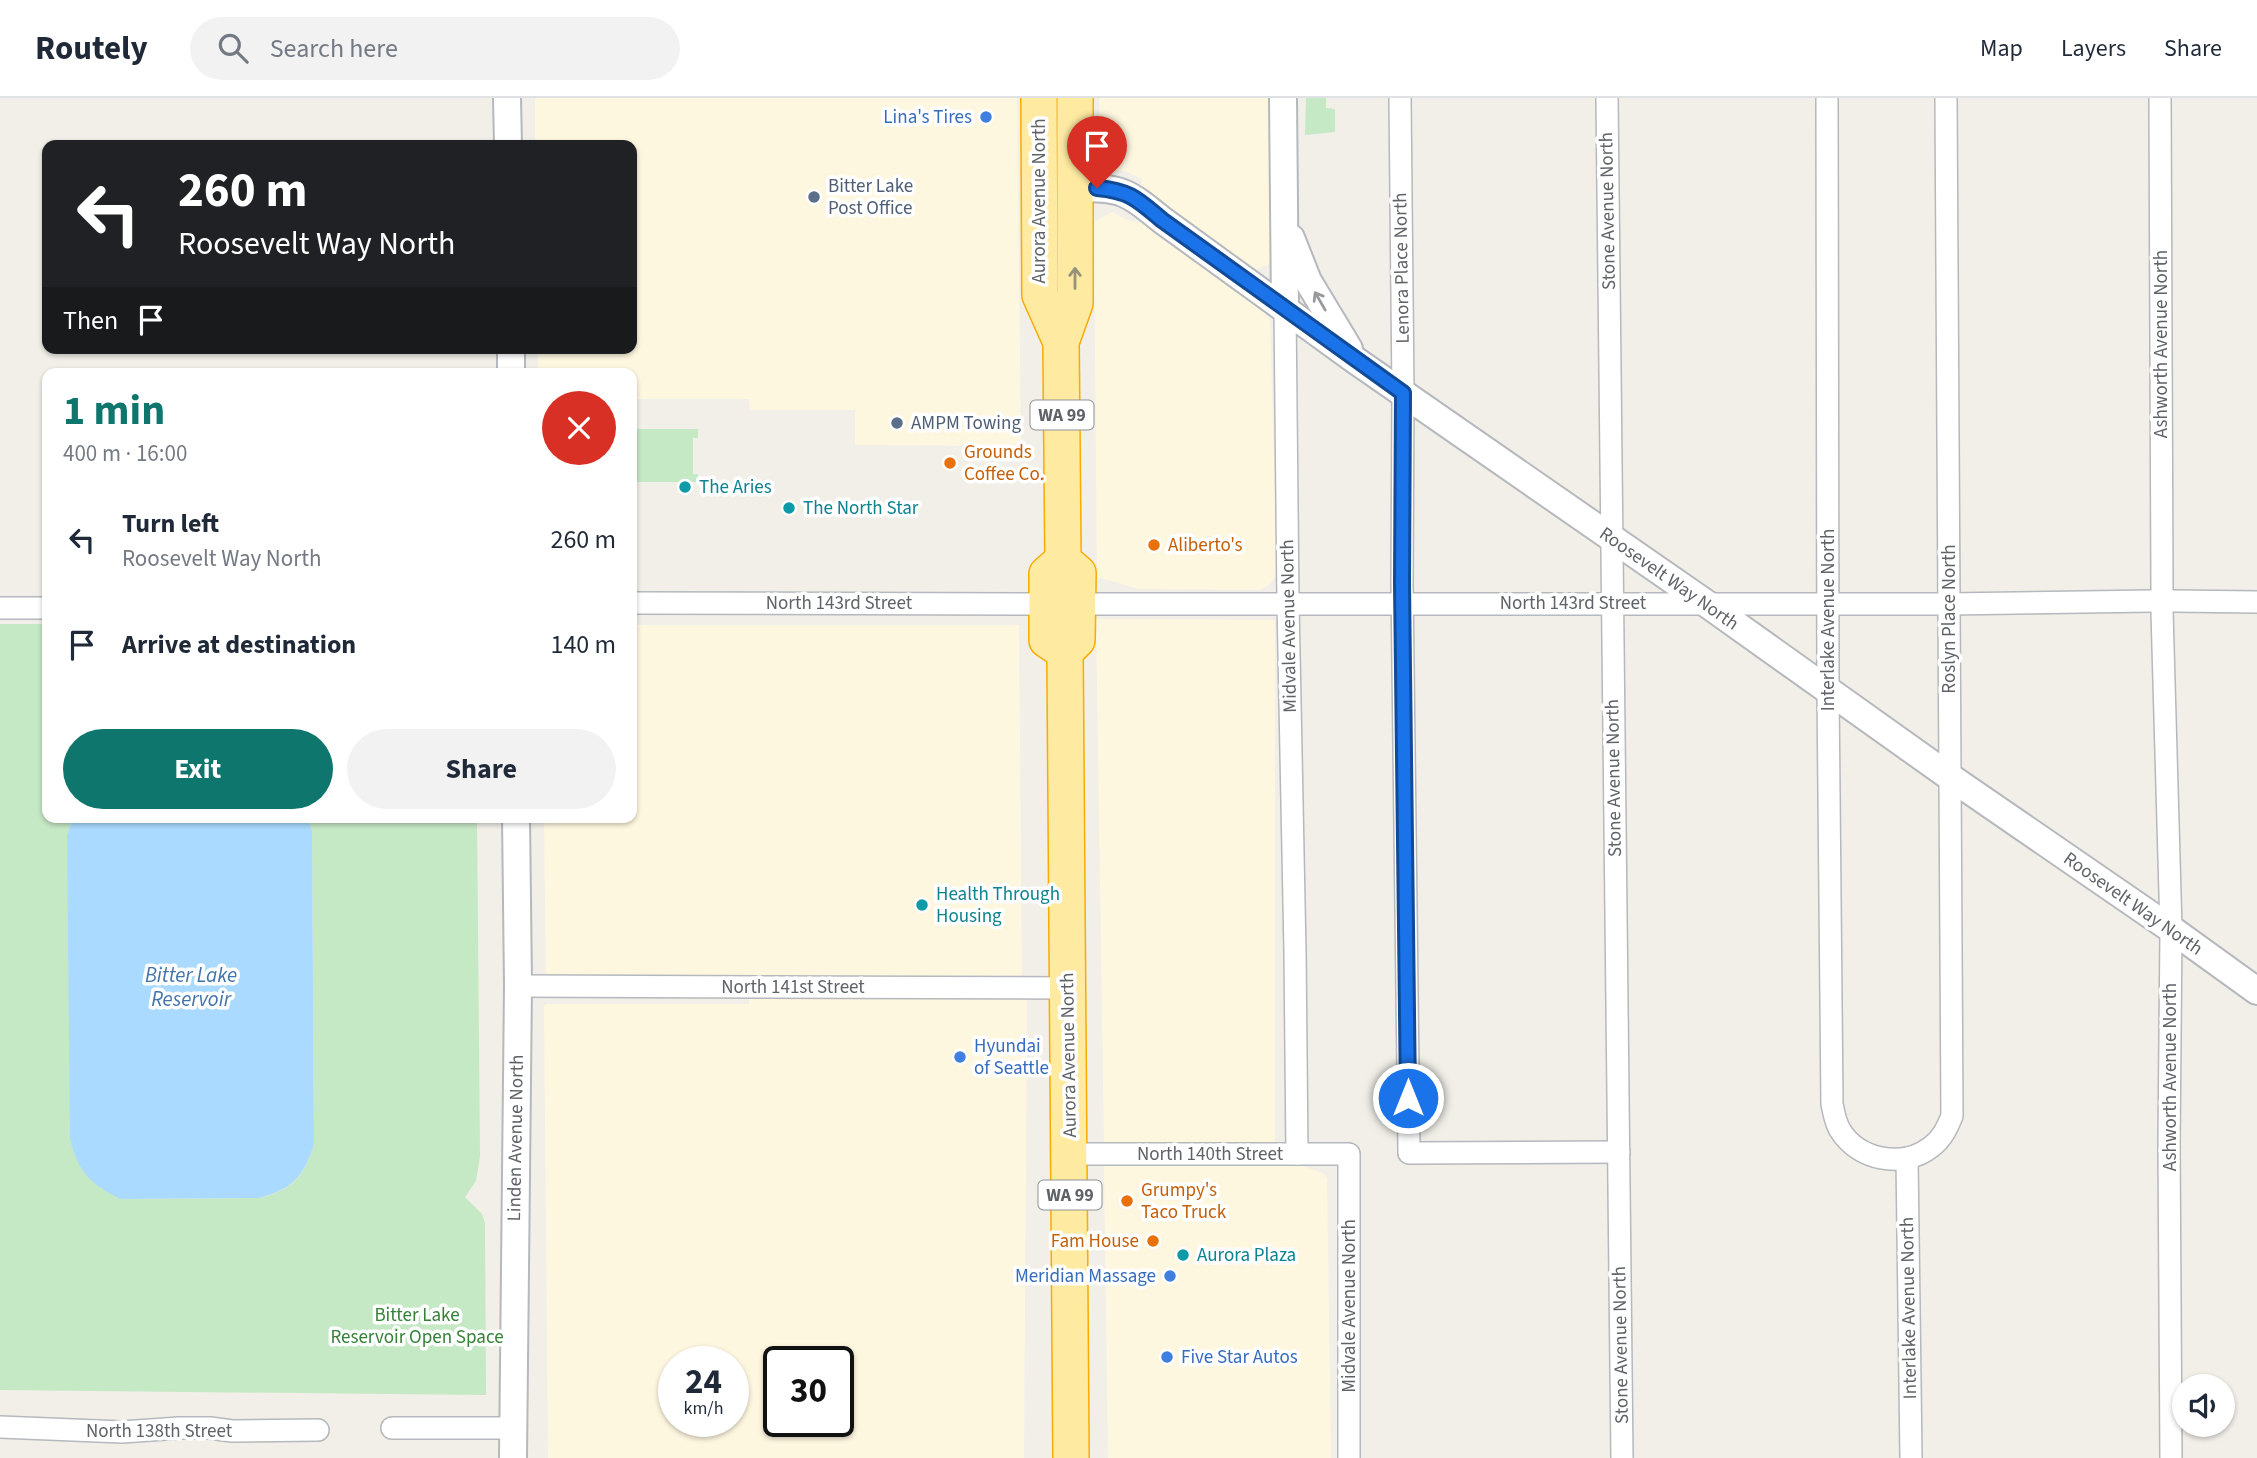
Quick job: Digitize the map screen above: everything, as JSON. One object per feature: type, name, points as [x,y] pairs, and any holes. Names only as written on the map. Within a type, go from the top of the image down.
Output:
[{"type":"highway","name":"Aurora Avenue North","points":[[1039,98],[1040,295],[1060,342]]},
{"type":"highway","name":"Aurora Avenue North","points":[[1071,1458],[1065,652],[1077,640],[1062,604],[1078,573],[1063,560],[1060,342],[1075,303],[1075,98]]},
{"type":"street","points":[[507,98],[508,140]]},
{"type":"street","name":"Midvale Avenue North","points":[[1283,98],[1297,1154]]},
{"type":"street","name":"Lenora Place North","points":[[1400,98],[1409,1153],[1619,1152]]},
{"type":"street","name":"Stone Avenue North","points":[[1607,98],[1622,1458]]},
{"type":"street","name":"Interlake Avenue North","points":[[1827,98],[1832,1104],[1836,1120],[1846,1138],[1857,1148],[1869,1155],[1888,1160],[1907,1158],[1911,1458]]},
{"type":"street","name":"Roslyn Place North","points":[[1907,1158],[1930,1147],[1942,1137],[1952,1116],[1946,98]]},
{"type":"street","name":"Ashworth Avenue North","points":[[2160,98],[2162,601],[2171,929],[2171,1458]]},
{"type":"street","name":"Roosevelt Way North","points":[[1075,188],[1118,190],[1132,195],[1162,220],[1355,360],[2257,991]]},
{"type":"street","points":[[1284,218],[1308,281],[1355,360]]},
{"type":"street","name":"North 143rd Street","points":[[637,603],[1949,604],[2257,601]]},
{"type":"street","points":[[0,608],[42,608]]},
{"type":"street","name":"Linden Avenue North","points":[[513,1458],[518,986],[516,823]]},
{"type":"street","name":"North 141st Street","points":[[518,986],[1068,988]]},
{"type":"street","name":"North 140th Street","points":[[1070,1154],[1349,1154]]},
{"type":"street","name":"Midvale Avenue North","points":[[1349,1154],[1349,1458]]},
{"type":"street","name":"North 138th Street","points":[[0,1427],[122,1432],[179,1428],[210,1428],[232,1432],[318,1430]]},
{"type":"street","points":[[392,1428],[513,1428]]},
{"type":"shaded area","points":[[535,98],[1017,98],[1021,446],[855,445],[855,410],[750,410],[749,399],[637,399],[637,368],[538,368],[538,354],[637,354],[637,140],[535,140]]},
{"type":"shaded area","points":[[1099,98],[1270,98],[1271,260],[1268,265],[1257,269],[1249,268],[1139,188],[1143,180],[1128,172],[1110,169],[1104,164],[1100,149]]},
{"type":"shaded area","points":[[1112,212],[1127,220],[1149,225],[1262,307],[1270,321],[1277,569],[1274,579],[1260,590],[1139,589],[1097,577],[1094,231],[1095,221]]},
{"type":"shaded area","points":[[1096,619],[1275,620],[1275,1144],[1104,1144]]},
{"type":"shaded area","points":[[637,625],[1019,625],[1022,981],[546,978],[544,823],[637,823]]},
{"type":"shaded area","points":[[749,995],[1027,996],[1024,1458],[548,1458],[546,1004],[749,1004]]},
{"type":"shaded area","points":[[1104,1166],[1303,1166],[1323,1173],[1327,1179],[1331,1458],[1108,1458]]},
{"type":"green space","points":[[1306,98],[1326,98],[1326,108],[1335,109],[1335,132],[1305,135]]},
{"type":"green space","points":[[637,429],[698,429],[698,438],[693,438],[693,474],[698,474],[698,482],[637,482]]},
{"type":"green space","name":"Bitter Lake Reservoir Open Space","points":[[0,624],[42,624],[42,823],[71,823],[67,835],[121,1199],[260,1198],[289,1186],[306,1165],[314,1144],[312,831],[309,823],[477,823],[480,1156],[476,1181],[465,1197],[482,1214],[485,1223],[486,1395],[0,1390]]},
{"type":"water","name":"Bitter Lake Reservoir","points":[[71,823],[309,823],[312,831],[314,1144],[306,1165],[288,1186],[259,1198],[121,1199],[94,1183],[82,1169],[70,1139],[67,835]]},
{"type":"place","name":"Lina's Tires","points":[[986,117]]},
{"type":"place","name":"Bitter Lake Post Office","points":[[814,197]]},
{"type":"place","name":"AMPM Towing","points":[[897,423]]},
{"type":"place","name":"Grounds Coffee Co.","points":[[950,463]]},
{"type":"place","name":"The Aries","points":[[685,487]]},
{"type":"place","name":"The North Star","points":[[789,508]]},
{"type":"place","name":"Aliberto's","points":[[1154,545]]},
{"type":"place","name":"Health Through Housing","points":[[922,905]]},
{"type":"place","name":"Hyundai of Seattle","points":[[960,1057]]},
{"type":"place","name":"Grumpy's Taco Truck","points":[[1127,1201]]},
{"type":"place","name":"Fam House","points":[[1153,1241]]},
{"type":"place","name":"Aurora Plaza","points":[[1183,1255]]},
{"type":"place","name":"Meridian Massage","points":[[1170,1276]]},
{"type":"place","name":"Five Star Autos","points":[[1167,1357]]},
{"type":"route","points":[[1097,188],[1118,190],[1132,195],[1162,220],[1403,393],[1402,584],[1408,1098]]}]
